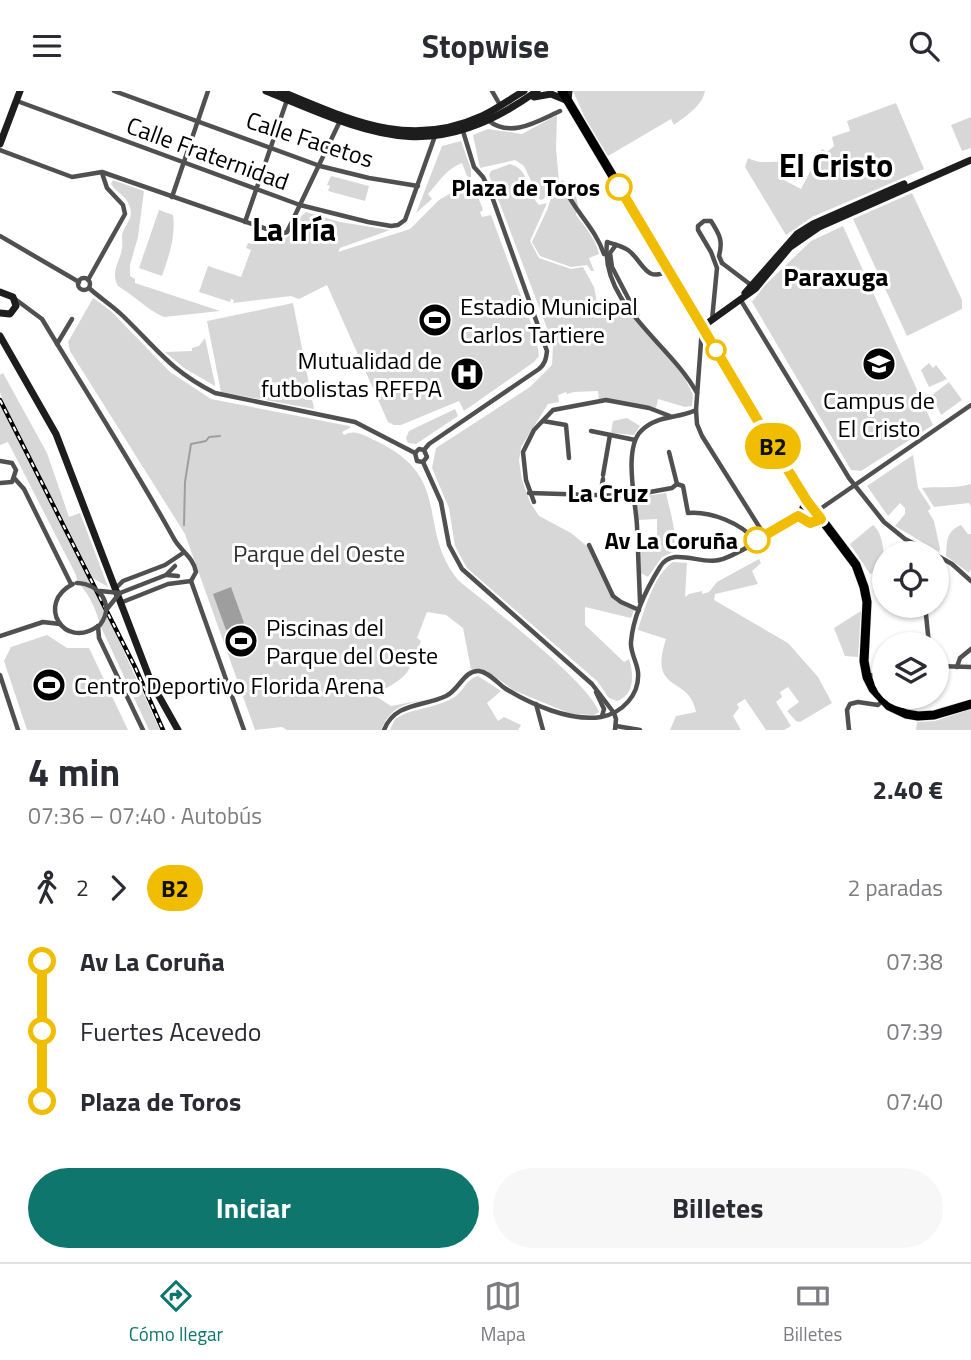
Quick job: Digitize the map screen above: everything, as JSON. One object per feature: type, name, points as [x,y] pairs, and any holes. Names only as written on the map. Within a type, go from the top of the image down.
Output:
[{"type":"highway","points":[[562,91],[568,96],[702,327],[810,523],[821,519]]},
{"type":"highway","points":[[803,511],[821,519],[851,556],[864,587],[867,602],[864,649],[867,677],[872,687]]},
{"type":"highway","points":[[894,709],[918,716],[934,715],[971,704]]},
{"type":"main road","points":[[0,144],[20,91]]},
{"type":"main road","points":[[266,91],[340,121],[385,135],[435,136],[488,120],[537,91]]},
{"type":"main road","points":[[280,91],[295,94],[360,124],[382,129],[425,131],[461,127],[524,91]]},
{"type":"main road","points":[[500,105],[518,91]]},
{"type":"main road","points":[[524,100],[547,94],[568,96]]},
{"type":"main road","points":[[740,299],[788,242],[813,224],[971,157]]},
{"type":"main road","points":[[702,327],[755,289],[790,247],[815,229],[971,157]]},
{"type":"main road","points":[[0,313],[7,315],[13,312],[16,306],[5,295]]},
{"type":"main road","points":[[0,336],[56,434],[151,682],[178,730]]},
{"type":"street","name":"Calle Facetos","points":[[114,91],[320,166],[418,186]]},
{"type":"street","points":[[172,197],[208,91]]},
{"type":"street","points":[[492,91],[500,105]]},
{"type":"street","points":[[245,222],[287,100]]},
{"type":"street","name":"Calle Fraternidad","points":[[17,101],[300,205],[368,222],[391,226],[405,220],[418,186]]},
{"type":"street","points":[[488,120],[501,128],[517,128],[560,111]]},
{"type":"street","points":[[0,150],[72,177],[102,172],[275,234],[287,232],[340,121]]},
{"type":"street","points":[[424,450],[539,369],[545,362],[547,351],[490,191],[474,167],[461,127]]},
{"type":"street","points":[[418,186],[435,136]]},
{"type":"street","points":[[102,172],[107,188],[123,205],[125,214],[88,280],[89,288],[125,318],[169,364],[215,393],[355,422],[415,453],[417,461],[423,461],[427,457],[424,450]]},
{"type":"street","points":[[562,183],[569,201],[595,235],[619,296],[688,376],[698,393]]},
{"type":"street","points":[[712,321],[717,268],[698,230],[701,223],[709,220],[721,237],[719,256],[722,263],[751,285]]},
{"type":"street","points":[[595,235],[630,251],[652,275],[659,276],[668,271]]},
{"type":"street","points":[[0,236],[79,282]]},
{"type":"street","points":[[605,258],[607,242]]},
{"type":"street","points":[[616,245],[611,249],[610,259],[643,325]]},
{"type":"street","points":[[710,250],[715,252],[721,249]]},
{"type":"street","points":[[717,268],[718,264],[722,263]]},
{"type":"street","points":[[88,280],[83,278],[79,282],[79,288],[89,288]]},
{"type":"street","points":[[619,296],[625,292]]},
{"type":"street","points":[[5,295],[42,319],[150,495],[176,543],[191,558],[195,568],[195,576],[191,581]]},
{"type":"street","points":[[740,299],[855,485],[884,522],[907,541]]},
{"type":"street","points":[[57,344],[72,319]]},
{"type":"street","points":[[702,327],[697,424],[765,535]]},
{"type":"street","points":[[688,376],[700,371]]},
{"type":"street","points":[[534,502],[524,469],[523,452],[529,438],[553,410],[606,400],[649,408],[670,417]]},
{"type":"street","points":[[384,730],[396,712],[449,695],[466,676],[474,672],[486,673],[512,693],[575,718],[601,717],[614,713],[633,695],[638,681],[638,669],[631,643],[640,608],[661,565],[670,558],[681,557],[707,562],[725,558],[803,511],[823,507],[971,405]]},
{"type":"street","points":[[640,608],[630,482],[635,440],[645,427],[696,410]]},
{"type":"street","points":[[542,421],[566,425],[569,458]]},
{"type":"street","points":[[591,431],[635,440]]},
{"type":"street","points":[[600,495],[610,435]]},
{"type":"street","points":[[415,453],[419,449],[424,450]]},
{"type":"street","points":[[669,452],[677,484],[682,486],[688,513],[701,512],[716,516],[756,541]]},
{"type":"street","points":[[0,461],[8,461],[15,466],[15,479],[24,489],[74,583]]},
{"type":"street","points":[[423,461],[441,502],[449,545],[462,569],[595,687],[614,713],[616,727]]},
{"type":"street","points":[[0,483],[8,484],[15,479]]},
{"type":"street","points":[[530,493],[633,494],[672,488],[677,484]]},
{"type":"street","points":[[821,519],[823,507]]},
{"type":"street","points":[[589,545],[613,596],[621,602],[640,608]]},
{"type":"street","points":[[143,730],[99,638],[99,625],[123,581],[165,565],[184,553]]},
{"type":"street","points":[[175,557],[175,566],[181,578]]},
{"type":"street","points":[[949,562],[971,581]]},
{"type":"street","points":[[0,636],[43,622],[52,614],[59,594],[74,583],[117,592],[166,575],[175,566]]},
{"type":"street","points":[[166,575],[191,581]]},
{"type":"street","points":[[120,603],[181,578]]},
{"type":"street","points":[[191,581],[244,730]]},
{"type":"street","points":[[639,583],[649,589]]},
{"type":"street","points":[[99,590],[107,609]]},
{"type":"street","points":[[54,607],[60,624],[68,631],[86,632],[99,638]]},
{"type":"street","points":[[43,622],[60,624]]},
{"type":"street","points":[[86,632],[99,625]]},
{"type":"street","points":[[957,667],[960,657],[971,649]]},
{"type":"street","points":[[949,667],[971,667]]},
{"type":"street","points":[[0,674],[18,730]]},
{"type":"street","points":[[867,677],[872,676]]},
{"type":"street","points":[[595,687],[604,709],[601,717]]},
{"type":"street","points":[[535,703],[543,730]]},
{"type":"street","points":[[849,730],[847,710],[850,704],[872,704]]},
{"type":"street","points":[[608,705],[624,706]]},
{"type":"street","points":[[616,727],[624,706]]},
{"type":"street","points":[[538,713],[546,707]]},
{"type":"street","points":[[601,717],[611,720],[616,727],[640,730]]},
{"type":"green space","points":[[573,91],[705,91],[697,106],[674,125],[671,119],[608,156],[585,118]]},
{"type":"green space","points":[[896,103],[924,169],[812,217],[786,235],[745,167],[748,158],[789,165],[782,179],[801,189],[822,149],[827,152],[834,146],[832,137],[850,131],[847,121]]},
{"type":"green space","points":[[557,115],[559,181],[553,181],[544,199],[540,200],[524,166],[515,160],[480,168],[473,135],[488,129],[522,134]]},
{"type":"green space","points":[[971,117],[971,148],[962,151],[951,125]]},
{"type":"green space","points":[[461,141],[471,169],[471,178],[467,176],[462,163],[451,169],[428,194],[432,199],[416,213],[442,146]]},
{"type":"green space","points":[[510,164],[525,176],[539,205],[547,203],[530,241],[539,258],[571,269],[583,267],[594,287],[598,308],[619,304],[626,306],[685,378],[693,395],[692,406],[685,407],[658,399],[656,408],[599,400],[598,391],[566,392],[558,395],[559,402],[548,404],[521,447],[519,461],[522,480],[530,502],[539,516],[571,533],[588,547],[613,598],[634,610],[631,618],[585,607],[585,625],[624,662],[629,659],[632,683],[627,694],[617,701],[609,698],[597,681],[467,568],[455,546],[449,508],[432,468],[436,448],[530,387],[552,365],[553,344],[489,175],[491,171]]},
{"type":"green space","points":[[331,176],[369,186],[365,201],[328,191],[330,186],[327,185]]},
{"type":"green space","points":[[113,180],[144,191],[138,237],[130,265],[130,276],[135,279],[135,283],[220,311],[164,317],[118,286],[115,271],[122,248],[123,231],[131,212],[126,199],[111,184]]},
{"type":"green space","name":"Estadio Municipal Carlos Tartiere","points":[[472,181],[483,210],[480,212],[482,217],[491,215],[536,337],[539,356],[464,411],[459,401],[401,425],[388,422],[327,285],[299,299],[291,296],[233,303],[234,300],[231,299],[230,302],[199,292],[208,266],[241,277],[251,250],[246,248],[248,243],[253,244],[256,233],[285,238],[306,212],[340,222],[390,230],[340,248],[338,252],[410,229],[439,200]]},
{"type":"green space","points":[[573,183],[578,205],[576,215],[598,249],[599,254],[589,258],[594,271],[587,265],[571,267],[540,256],[532,242],[554,189]]},
{"type":"green space","points":[[912,193],[962,300],[962,309],[907,336],[853,219]]},
{"type":"green space","points":[[159,210],[173,215],[174,223],[171,246],[162,276],[139,268]]},
{"type":"green space","points":[[843,226],[933,425],[861,471],[851,470],[752,302],[765,285],[811,241]]},
{"type":"green space","name":"Parque del Oeste","points":[[93,298],[111,311],[170,372],[211,399],[349,426],[351,427],[342,432],[344,435],[359,433],[399,454],[415,470],[425,486],[438,541],[445,560],[458,580],[557,663],[591,698],[599,712],[594,715],[571,714],[513,690],[487,671],[471,669],[463,628],[446,615],[427,612],[417,638],[421,641],[409,669],[400,679],[374,695],[391,706],[428,699],[400,707],[390,715],[381,730],[287,730],[282,727],[255,730],[185,534],[70,351],[68,342]]},
{"type":"green space","points":[[293,303],[314,409],[221,392],[207,321]]},
{"type":"green space","points":[[205,338],[215,386],[184,368],[165,352],[192,351],[192,348],[199,346]]},
{"type":"green space","points":[[929,363],[933,368],[936,365],[947,379],[929,387],[921,370]]},
{"type":"green space","points":[[3,373],[47,453],[69,517],[80,513],[108,587],[93,578],[4,403],[0,392],[0,375]]},
{"type":"green space","points":[[949,382],[962,400],[941,415],[932,395]]},
{"type":"green space","points":[[0,405],[114,630],[160,730],[149,730],[92,603],[78,582],[8,442],[0,445]]},
{"type":"green space","points":[[455,409],[458,416],[416,444],[408,443],[406,438],[409,431]]},
{"type":"green space","points":[[627,418],[640,426],[634,435],[611,433],[613,421]]},
{"type":"green space","points":[[913,455],[918,488],[931,508],[928,511],[934,521],[938,541],[920,541],[895,526],[905,514],[905,508],[900,503],[888,516],[867,486]]},
{"type":"green space","points":[[971,484],[971,507],[969,503],[934,507],[922,488],[959,486]]},
{"type":"green space","points":[[666,493],[674,530],[673,552],[662,557],[648,577],[641,573],[639,545],[657,543],[657,519],[638,520],[636,500],[639,497]]},
{"type":"green space","points":[[873,525],[877,529],[881,541],[872,541],[872,573],[870,574],[850,544]]},
{"type":"green space","points":[[961,525],[971,534],[969,573],[949,558],[947,541],[956,527]]},
{"type":"green space","points":[[759,559],[761,563],[752,571],[758,584],[715,594],[714,600],[788,643],[818,677],[832,703],[800,722],[796,721],[787,711],[799,702],[788,687],[780,692],[782,697],[776,702],[791,726],[784,730],[766,730],[745,699],[737,704],[739,708],[733,716],[741,730],[670,730],[676,716],[696,712],[686,692],[666,677],[662,669],[666,639],[638,630],[656,583],[673,562],[687,563],[685,597],[702,591],[702,594],[709,592],[717,582]]},
{"type":"green space","points":[[861,611],[858,657],[845,656],[834,628]]},
{"type":"green space","points":[[47,635],[67,648],[89,648],[128,730],[27,730],[4,661],[11,647]]},
{"type":"green space","points":[[478,676],[501,691],[487,703],[498,721],[504,717],[521,725],[518,730],[390,730],[395,719],[453,698],[469,681]]},
{"type":"green space","points":[[971,709],[971,730],[916,730],[917,722],[935,721]]},
{"type":"shaded area","points":[[231,587],[244,623],[226,630],[213,594]]},
{"type":"waterway","points":[[184,525],[185,482],[191,444],[220,436]]},
{"type":"railway","points":[[0,400],[135,667],[163,730]]},
{"type":"bus line","name":"B2","points":[[619,187],[773,446],[821,519],[810,523],[798,516],[757,540]]},
{"type":"place","name":"Plaza de Toros","points":[[619,187]]},
{"type":"place","name":"Estadio Municipal Carlos Tartiere","points":[[435,320]]},
{"type":"place","name":"Campus de El Cristo","points":[[879,364]]},
{"type":"place","name":"Mutualidad de futbolistas RFFPA","points":[[467,374]]},
{"type":"place","name":"Av La Coruña","points":[[757,540]]},
{"type":"place","name":"Piscinas del Parque del Oeste","points":[[241,641]]},
{"type":"place","name":"Centro Deportivo Florida Arena","points":[[49,685]]},
{"type":"district","name":"El Cristo","points":[[836,165]]},
{"type":"district","name":"La Iría","points":[[294,229]]},
{"type":"district","name":"Paraxuga","points":[[836,276]]},
{"type":"district","name":"La Cruz","points":[[608,492]]}]
